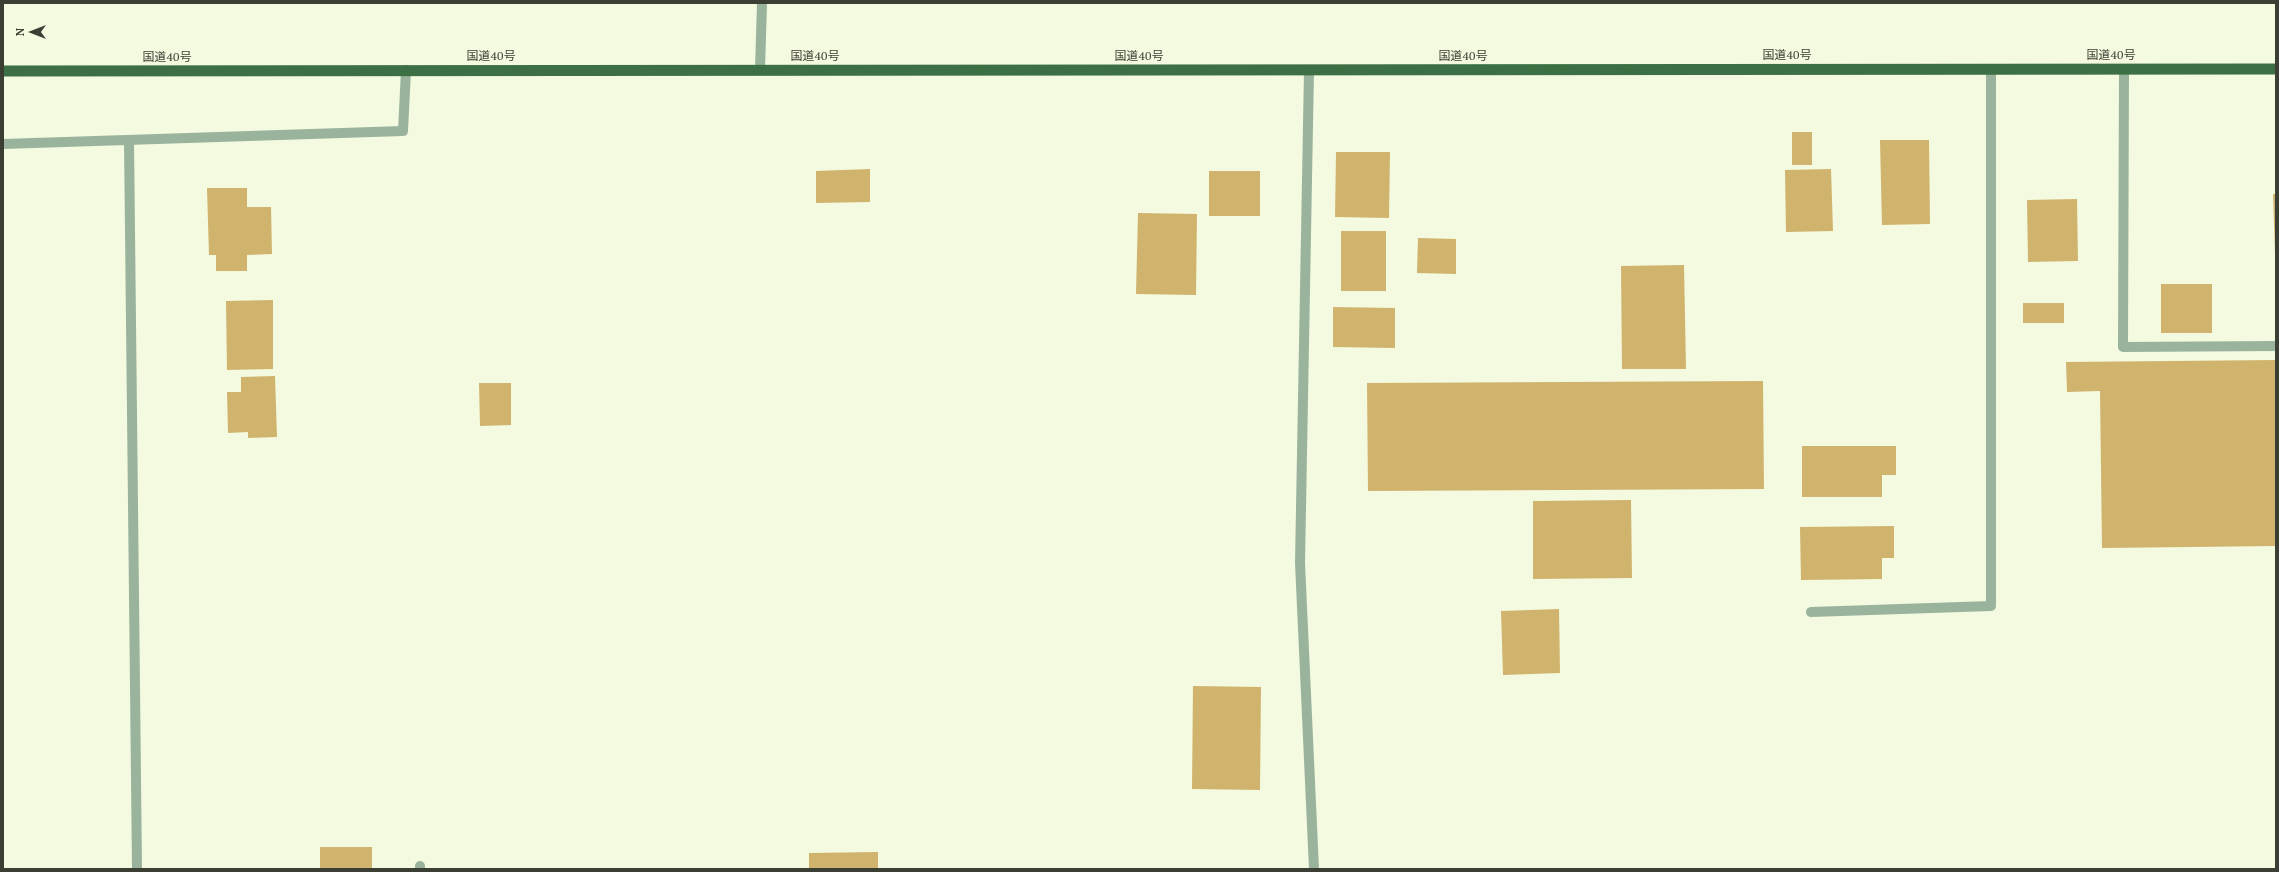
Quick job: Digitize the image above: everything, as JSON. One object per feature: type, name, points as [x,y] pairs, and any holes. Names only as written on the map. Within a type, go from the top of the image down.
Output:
[{"type":"highway","name":"国道40号","points":[[3,71],[2276,69]]},
{"type":"street","points":[[760,70],[762,7]]},
{"type":"street","points":[[1812,612],[1991,606],[1991,69]]},
{"type":"street","points":[[2124,69],[2123,347],[2276,346]]},
{"type":"street","points":[[3,144],[403,131],[406,70]]},
{"type":"street","points":[[1309,70],[1300,563],[1314,869]]},
{"type":"street","points":[[129,140],[137,869]]},
{"type":"building","points":[[1792,132],[1812,132],[1812,165],[1792,165]]},
{"type":"building","points":[[1880,140],[1929,140],[1930,224],[1882,225]]},
{"type":"building","points":[[1336,152],[1390,152],[1389,218],[1335,217]]},
{"type":"building","points":[[870,169],[870,202],[816,203],[816,171]]},
{"type":"building","points":[[1831,169],[1833,231],[1786,232],[1785,170]]},
{"type":"building","points":[[1209,171],[1260,171],[1260,216],[1209,216]]},
{"type":"building","points":[[207,188],[247,188],[247,207],[271,207],[272,254],[247,255],[247,271],[216,271],[216,255],[209,255]]},
{"type":"building","points":[[2273,194],[2276,194],[2276,254],[2275,254]]},
{"type":"building","points":[[2077,199],[2078,261],[2028,262],[2027,200]]},
{"type":"building","points":[[1138,213],[1197,214],[1196,295],[1136,294]]},
{"type":"building","points":[[1341,231],[1386,231],[1386,291],[1341,291]]},
{"type":"building","points":[[1418,238],[1456,239],[1456,274],[1417,273]]},
{"type":"building","points":[[1684,265],[1686,369],[1622,369],[1621,266]]},
{"type":"building","points":[[2161,284],[2212,284],[2212,333],[2161,333]]},
{"type":"building","points":[[273,300],[273,369],[227,370],[226,301]]},
{"type":"building","points":[[2023,303],[2064,303],[2064,323],[2023,323]]},
{"type":"building","points":[[1333,307],[1395,308],[1395,348],[1333,347]]},
{"type":"building","points":[[2276,360],[2276,546],[2102,548],[2100,391],[2067,392],[2066,362]]},
{"type":"building","points":[[275,376],[277,437],[248,438],[248,432],[228,433],[227,392],[241,392],[241,377]]},
{"type":"building","points":[[1763,381],[1764,489],[1368,491],[1367,383]]},
{"type":"building","points":[[479,383],[511,383],[511,425],[480,426]]},
{"type":"building","points":[[1802,446],[1896,446],[1896,475],[1882,475],[1882,497],[1802,497]]},
{"type":"building","points":[[1631,500],[1632,578],[1533,579],[1533,501]]},
{"type":"building","points":[[1894,526],[1894,558],[1882,558],[1882,579],[1801,580],[1800,527]]},
{"type":"building","points":[[1559,609],[1560,673],[1503,675],[1501,611]]},
{"type":"building","points":[[1193,686],[1261,687],[1260,790],[1192,789]]},
{"type":"building","points":[[320,847],[372,847],[372,869],[320,869]]},
{"type":"building","points":[[878,852],[878,869],[809,869],[809,853]]}]
